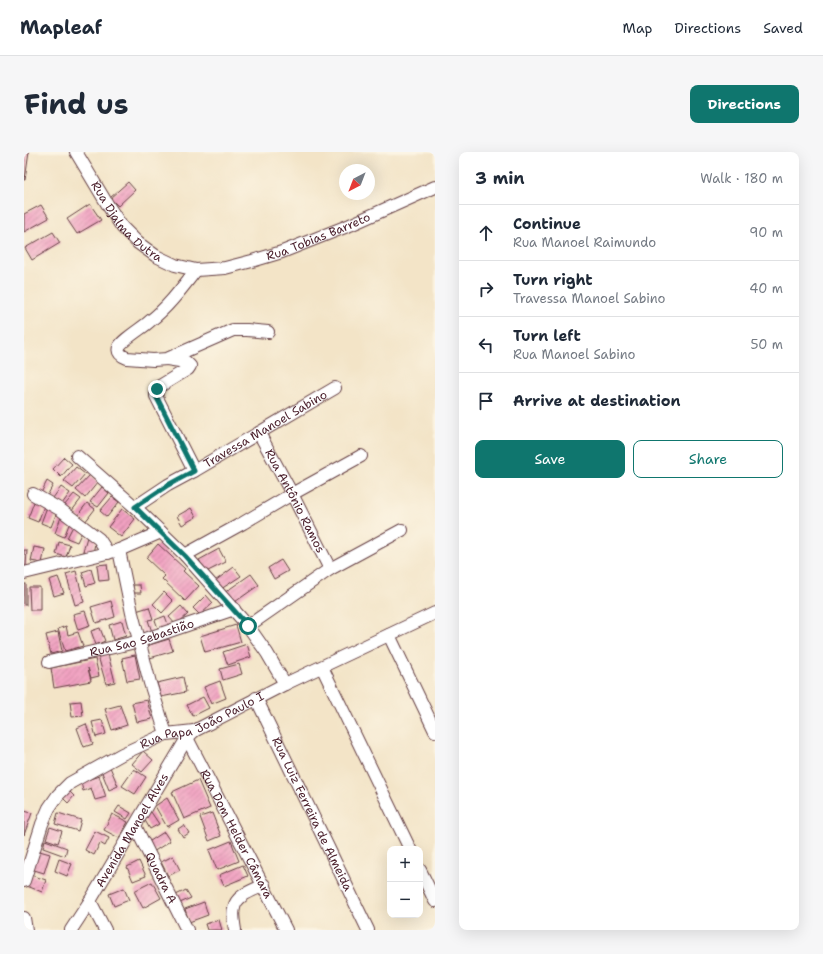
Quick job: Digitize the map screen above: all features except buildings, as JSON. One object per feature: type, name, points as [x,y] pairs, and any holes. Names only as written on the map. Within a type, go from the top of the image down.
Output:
[{"type":"street","name":"Rua Djalma Dutra","points":[[76,152],[113,214],[122,227],[138,243],[156,256],[175,265],[196,270]]},
{"type":"street","name":"Rua Tobias Barreto","points":[[196,270],[225,268],[282,252],[350,225],[435,187]]},
{"type":"street","points":[[194,471],[156,396],[157,389],[160,386],[188,370],[190,364],[167,359],[153,360],[127,358],[123,357],[119,352],[119,349],[122,343],[152,320],[171,301],[196,270]]},
{"type":"street","points":[[167,359],[233,330],[268,332]]},
{"type":"street","name":"Travessa Manoel Sabino","points":[[135,507],[168,485],[335,388]]},
{"type":"street","name":"Rua Antônio Ramos","points":[[259,433],[330,569]]},
{"type":"street","points":[[77,456],[161,532],[234,609],[267,653],[285,684]]},
{"type":"street","points":[[185,556],[361,456]]},
{"type":"street","points":[[33,494],[61,510],[113,551],[166,734]]},
{"type":"street","points":[[248,626],[330,569],[402,530]]},
{"type":"street","points":[[24,572],[113,551],[161,532]]},
{"type":"street","name":"Rua Sao Sebastião","points":[[49,662],[140,642],[234,609]]},
{"type":"street","name":"Rua Papa João Paulo I","points":[[24,881],[42,824],[49,808],[58,795],[70,783],[122,754],[166,734],[190,735],[256,698],[435,613]]},
{"type":"street","points":[[389,636],[435,731]]},
{"type":"street","points":[[322,667],[409,846]]},
{"type":"street","name":"Rua Luiz Ferreira de Almeida","points":[[256,698],[368,930]]},
{"type":"street","name":"Avenida Manoel Alves","points":[[71,930],[190,735]]},
{"type":"street","name":"Rua Dom Helder Câmara","points":[[190,735],[286,930]]},
{"type":"street","name":"Quadra A","points":[[135,826],[187,930]]},
{"type":"street","points":[[423,876],[435,901]]},
{"type":"street","points":[[235,930],[233,912],[236,902],[243,896],[264,885]]},
{"type":"street","points":[[90,901],[105,930]]},
{"type":"street","points":[[24,918],[26,930]]},
{"type":"route","points":[[157,389],[156,396],[194,471],[168,485],[135,507],[185,556],[248,626]]}]
